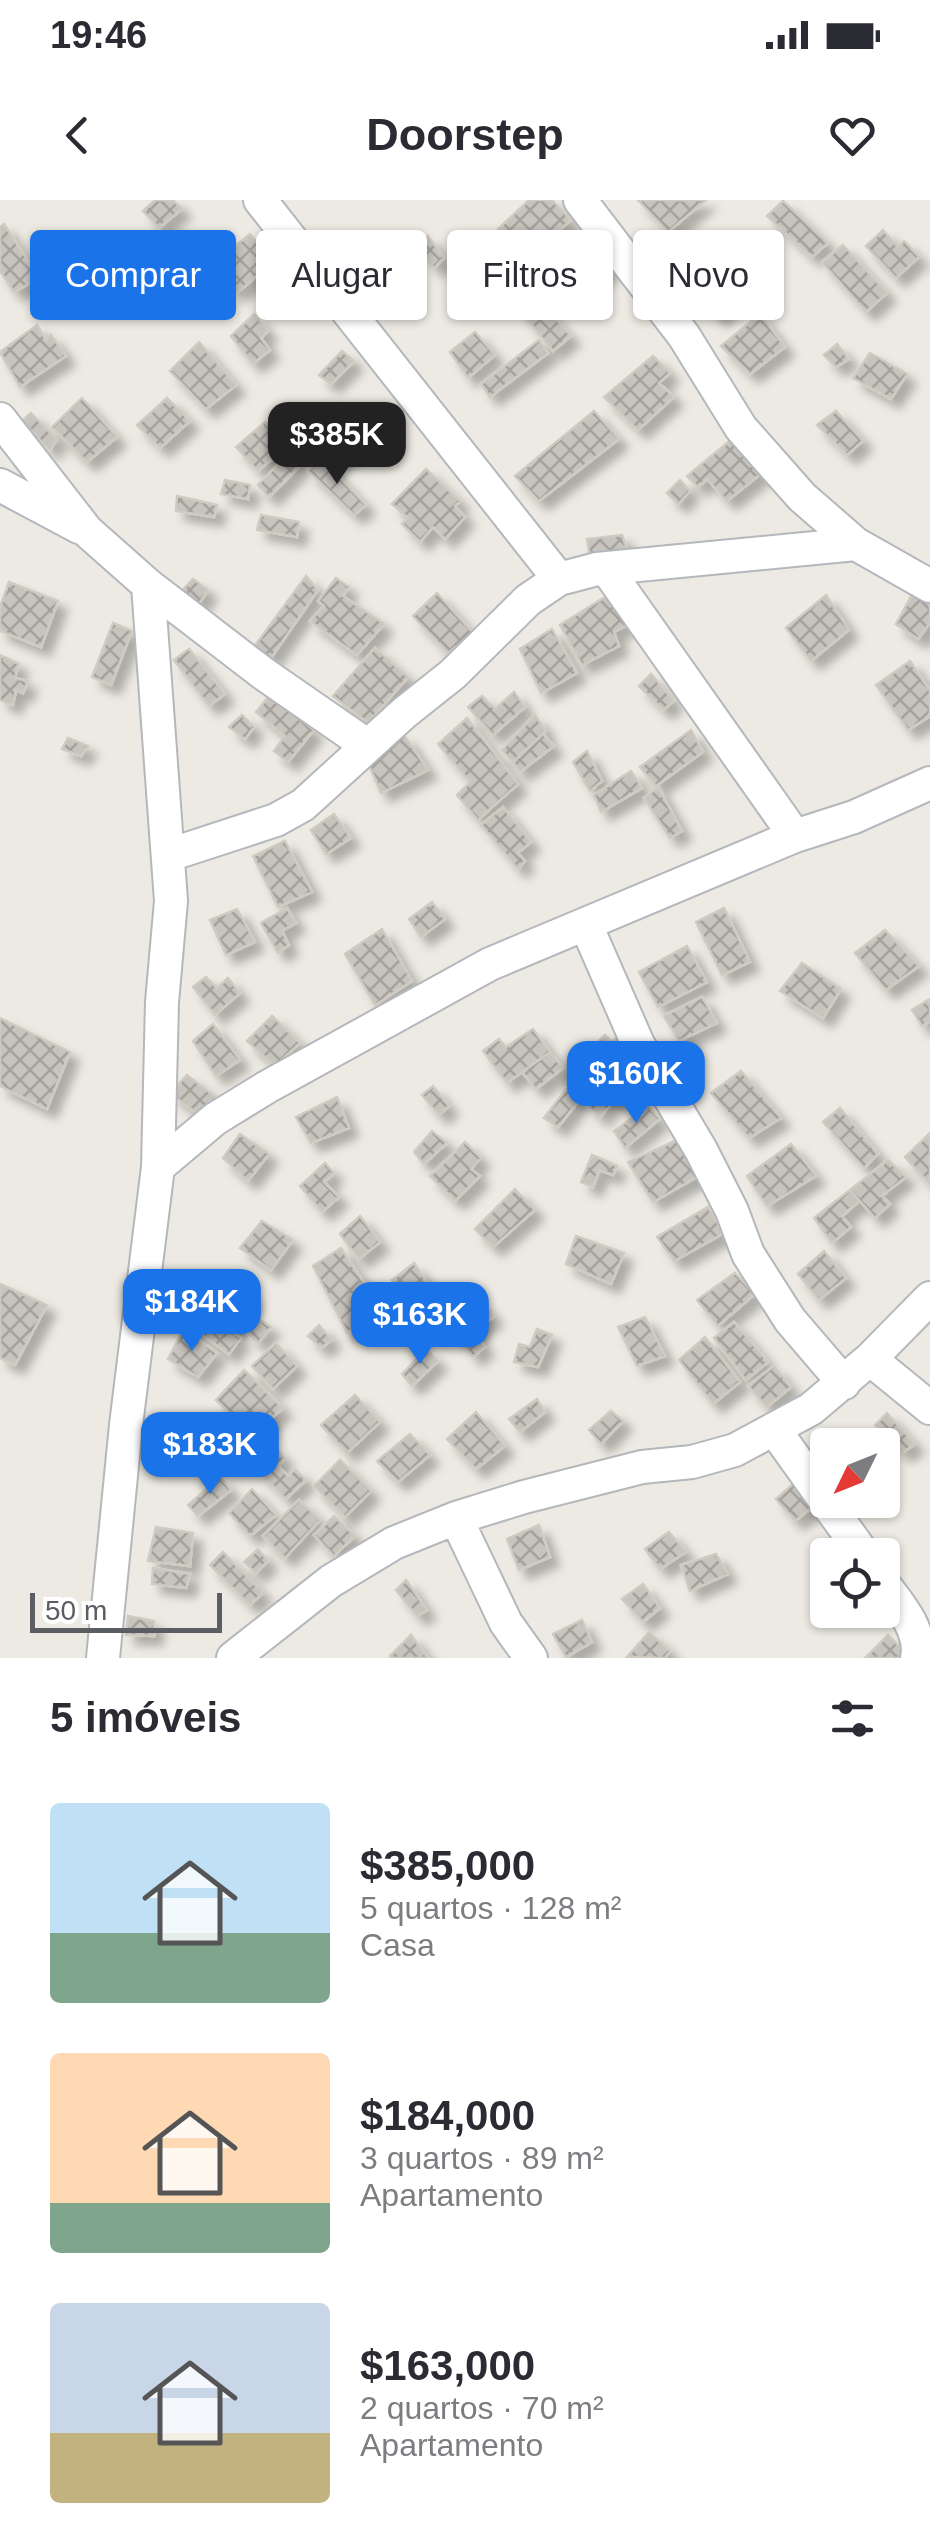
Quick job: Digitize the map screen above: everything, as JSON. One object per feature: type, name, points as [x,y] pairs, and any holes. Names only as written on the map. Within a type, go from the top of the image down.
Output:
[{"type":"street","points":[[260,200],[559,580]]},
{"type":"street","points":[[580,200],[664,308],[741,428],[802,498],[856,544],[930,586]]},
{"type":"street","points":[[0,419],[87,531],[148,585],[264,674],[368,746]]},
{"type":"street","points":[[0,485],[87,531]]},
{"type":"street","points":[[169,855],[276,820],[303,805],[453,674],[528,600],[559,580],[606,568],[856,544]]},
{"type":"street","points":[[606,568],[795,836]]},
{"type":"street","points":[[103,1658],[126,1424],[158,1167],[162,1002],[171,901],[148,585]]},
{"type":"street","points":[[158,1167],[215,1119],[356,1036],[490,964],[930,783]]},
{"type":"street","points":[[586,925],[638,1044],[732,1211],[748,1254],[790,1320],[844,1383]]},
{"type":"street","points":[[233,1658],[331,1581],[394,1543],[456,1518],[642,1468],[692,1462],[734,1450],[811,1409],[870,1359],[930,1298]]},
{"type":"street","points":[[870,1359],[930,1408]]},
{"type":"street","points":[[774,1429],[852,1538]]},
{"type":"street","points":[[456,1518],[506,1623],[530,1658]]},
{"type":"street","points":[[900,1607],[920,1644],[917,1658]]},
{"type":"building","points":[[155,200],[173,200],[182,209],[159,228],[143,211]]},
{"type":"building","points":[[529,200],[552,200],[571,220],[559,230],[498,229]]},
{"type":"building","points":[[638,200],[706,200],[670,230]]},
{"type":"building","points":[[783,201],[828,243],[812,257],[767,216]]},
{"type":"building","points":[[4,224],[30,264],[30,283],[14,292],[0,271],[0,227]]},
{"type":"building","points":[[883,230],[898,247],[904,241],[919,257],[896,278],[866,246]]},
{"type":"building","points":[[250,234],[256,241],[256,277],[236,294],[236,245]]},
{"type":"building","points":[[427,237],[444,258],[434,268],[427,260]]},
{"type":"building","points":[[843,245],[887,293],[866,312],[822,262]]},
{"type":"building","points":[[254,314],[268,331],[261,338],[270,350],[253,364],[231,336]]},
{"type":"building","points":[[528,320],[556,320],[571,336],[553,351]]},
{"type":"building","points":[[753,320],[765,320],[785,347],[750,374],[721,346]]},
{"type":"building","points":[[37,325],[46,340],[51,335],[66,356],[20,387],[0,352]]},
{"type":"building","points":[[475,332],[495,355],[468,378],[450,352]]},
{"type":"building","points":[[539,340],[548,353],[490,397],[481,384]]},
{"type":"building","points":[[199,342],[236,385],[206,409],[170,371]]},
{"type":"building","points":[[837,344],[849,359],[836,367],[824,355]]},
{"type":"building","points":[[342,351],[354,361],[331,384],[319,375]]},
{"type":"building","points":[[870,353],[907,374],[891,399],[853,378]]},
{"type":"building","points":[[653,356],[670,373],[659,383],[674,397],[638,430],[604,397]]},
{"type":"building","points":[[82,398],[117,437],[87,462],[52,427]]},
{"type":"building","points":[[167,398],[190,421],[160,448],[137,425]]},
{"type":"building","points":[[594,411],[619,439],[539,501],[515,476]]},
{"type":"building","points":[[836,411],[863,441],[847,455],[817,425]]},
{"type":"building","points":[[31,413],[57,440],[50,450],[22,421]]},
{"type":"building","points":[[265,422],[286,447],[258,471],[236,447]]},
{"type":"building","points":[[352,426],[362,437],[338,463],[328,452]]},
{"type":"building","points":[[732,439],[763,472],[727,501],[707,479],[698,487],[687,476]]},
{"type":"building","points":[[289,453],[301,465],[269,497],[258,485]]},
{"type":"building","points":[[321,458],[366,505],[354,515],[308,471]]},
{"type":"building","points":[[426,469],[460,501],[455,506],[465,517],[445,539],[433,527],[420,542],[402,524],[408,518],[392,504]]},
{"type":"building","points":[[225,480],[250,485],[248,499],[221,494]]},
{"type":"building","points":[[680,480],[690,491],[678,504],[667,493]]},
{"type":"building","points":[[177,496],[217,505],[214,517],[176,511]]},
{"type":"building","points":[[261,515],[299,522],[297,537],[257,530]]},
{"type":"building","points":[[622,535],[628,552],[590,558],[587,539]]},
{"type":"building","points":[[306,576],[318,590],[271,658],[254,647]]},
{"type":"building","points":[[336,578],[349,587],[343,596],[384,624],[357,655],[310,621],[324,606],[318,601]]},
{"type":"building","points":[[193,579],[208,590],[199,604],[182,591]]},
{"type":"building","points":[[9,582],[58,601],[41,647],[0,631],[0,607]]},
{"type":"building","points":[[914,591],[930,601],[930,623],[918,639],[896,624]]},
{"type":"building","points":[[437,593],[473,633],[448,653],[413,616]]},
{"type":"building","points":[[610,594],[626,626],[614,632],[619,646],[582,665],[560,625]]},
{"type":"building","points":[[826,595],[849,630],[811,661],[786,628]]},
{"type":"building","points":[[113,623],[132,631],[111,685],[92,677]]},
{"type":"building","points":[[552,629],[577,673],[541,693],[520,649]]},
{"type":"building","points":[[375,648],[408,677],[368,723],[333,696]]},
{"type":"building","points":[[189,649],[225,694],[209,706],[174,660]]},
{"type":"building","points":[[0,655],[19,664],[15,678],[28,681],[23,693],[16,690],[13,705],[0,700]]},
{"type":"building","points":[[910,661],[930,691],[930,716],[908,730],[876,685]]},
{"type":"building","points":[[651,674],[674,701],[663,710],[639,686]]},
{"type":"building","points":[[514,692],[525,707],[493,735],[468,707],[482,696],[495,709]]},
{"type":"building","points":[[269,696],[314,730],[288,762],[274,751],[285,736],[256,712]]},
{"type":"building","points":[[242,715],[254,727],[245,739],[229,727]]},
{"type":"building","points":[[535,715],[546,731],[513,762],[502,750]]},
{"type":"building","points":[[467,718],[518,784],[478,820],[457,795],[470,782],[438,744]]},
{"type":"building","points":[[691,730],[703,752],[656,786],[640,767]]},
{"type":"building","points":[[543,734],[554,746],[520,772],[513,762]]},
{"type":"building","points":[[404,735],[428,770],[381,793],[368,763]]},
{"type":"building","points":[[68,738],[88,746],[81,756],[62,749]]},
{"type":"building","points":[[587,751],[602,781],[590,791],[573,762]]},
{"type":"building","points":[[631,771],[642,788],[601,812],[594,795]]},
{"type":"building","points":[[658,787],[682,831],[670,838],[644,798]]},
{"type":"building","points":[[503,807],[531,842],[518,853],[525,861],[518,869],[481,825]]},
{"type":"building","points":[[334,814],[351,838],[326,854],[311,830]]},
{"type":"building","points":[[285,841],[312,892],[278,907],[253,856]]},
{"type":"building","points":[[432,902],[445,919],[421,937],[409,919]]},
{"type":"building","points":[[287,908],[296,923],[282,931],[289,945],[278,953],[261,923]]},
{"type":"building","points":[[724,908],[750,962],[722,975],[696,922]]},
{"type":"building","points":[[237,909],[255,942],[226,955],[210,920]]},
{"type":"building","points":[[382,929],[412,981],[375,1005],[345,954]]},
{"type":"building","points":[[885,930],[919,966],[886,990],[855,953]]},
{"type":"building","points":[[687,946],[707,982],[658,1007],[639,972]]},
{"type":"building","points":[[802,963],[841,989],[823,1018],[780,991]]},
{"type":"building","points":[[206,977],[217,988],[228,978],[240,993],[215,1015],[193,987]]},
{"type":"building","points":[[702,997],[717,1023],[679,1041],[664,1016]]},
{"type":"building","points":[[930,999],[930,1021],[922,1026],[912,1010]]},
{"type":"building","points":[[272,1016],[300,1043],[275,1066],[247,1041]]},
{"type":"building","points":[[0,1018],[70,1052],[47,1109],[0,1086]]},
{"type":"building","points":[[213,1024],[240,1060],[216,1076],[193,1041]]},
{"type":"building","points":[[533,1029],[550,1052],[507,1083],[483,1051],[499,1039],[506,1047]]},
{"type":"building","points":[[605,1035],[612,1042],[619,1035],[635,1049],[585,1094],[572,1080],[586,1067],[579,1059]]},
{"type":"building","points":[[550,1052],[563,1068],[536,1089],[522,1072]]},
{"type":"building","points":[[741,1071],[781,1118],[749,1138],[711,1093]]},
{"type":"building","points":[[187,1075],[217,1098],[199,1115],[170,1093]]},
{"type":"building","points":[[611,1079],[626,1088],[600,1117],[586,1105]]},
{"type":"building","points":[[433,1086],[449,1106],[439,1115],[422,1095]]},
{"type":"building","points":[[566,1089],[580,1099],[558,1127],[544,1118]]},
{"type":"building","points":[[337,1097],[349,1128],[311,1143],[296,1117]]},
{"type":"building","points":[[648,1106],[660,1119],[625,1148],[614,1131]]},
{"type":"building","points":[[840,1108],[878,1154],[864,1168],[823,1122]]},
{"type":"building","points":[[432,1131],[447,1143],[424,1164],[414,1152]]},
{"type":"building","points":[[930,1133],[930,1184],[905,1157]]},
{"type":"building","points":[[240,1134],[269,1154],[248,1181],[223,1158]]},
{"type":"building","points":[[679,1139],[702,1174],[653,1202],[628,1162]]},
{"type":"building","points":[[465,1142],[481,1158],[471,1169],[480,1176],[455,1201],[430,1176]]},
{"type":"building","points":[[791,1144],[816,1176],[767,1206],[747,1176]]},
{"type":"building","points":[[592,1155],[617,1166],[613,1175],[599,1170],[593,1187],[581,1182]]},
{"type":"building","points":[[888,1160],[906,1177],[882,1196],[890,1204],[875,1218],[850,1190]]},
{"type":"building","points":[[325,1163],[334,1173],[324,1182],[339,1197],[322,1212],[300,1186]]},
{"type":"building","points":[[515,1189],[535,1210],[493,1247],[475,1229]]},
{"type":"building","points":[[850,1190],[859,1201],[842,1216],[851,1227],[832,1243],[814,1218]]},
{"type":"building","points":[[708,1207],[724,1233],[674,1261],[657,1237]]},
{"type":"building","points":[[360,1216],[380,1242],[359,1259],[340,1234]]},
{"type":"building","points":[[262,1221],[293,1240],[271,1270],[240,1248]]},
{"type":"building","points":[[576,1236],[624,1253],[611,1284],[566,1264]]},
{"type":"building","points":[[341,1248],[380,1307],[347,1333],[313,1266]]},
{"type":"building","points":[[824,1251],[846,1278],[819,1300],[798,1274]]},
{"type":"building","points":[[414,1263],[435,1294],[413,1311],[392,1280]]},
{"type":"building","points":[[735,1273],[755,1294],[718,1326],[697,1300]]},
{"type":"building","points":[[219,1274],[253,1297],[246,1310],[211,1288]]},
{"type":"building","points":[[0,1284],[47,1305],[15,1365],[0,1358]]},
{"type":"building","points":[[207,1295],[243,1319],[233,1333],[241,1338],[229,1354],[186,1323]]},
{"type":"building","points":[[482,1302],[494,1316],[475,1332],[485,1347],[473,1357],[451,1328]]},
{"type":"building","points":[[645,1317],[665,1356],[637,1366],[618,1327]]},
{"type":"building","points":[[259,1319],[271,1327],[258,1343],[248,1334]]},
{"type":"building","points":[[734,1322],[768,1362],[746,1380],[714,1338]]},
{"type":"building","points":[[319,1325],[332,1340],[321,1348],[308,1336]]},
{"type":"building","points":[[537,1329],[552,1335],[538,1367],[514,1362],[519,1344],[530,1347]]},
{"type":"building","points":[[183,1330],[217,1353],[198,1377],[168,1359]]},
{"type":"building","points":[[705,1337],[740,1382],[713,1404],[679,1360]]},
{"type":"building","points":[[276,1343],[297,1366],[273,1389],[252,1366]]},
{"type":"building","points":[[426,1349],[438,1361],[412,1386],[402,1374]]},
{"type":"building","points":[[774,1366],[791,1387],[767,1407],[748,1386]]},
{"type":"building","points":[[244,1370],[283,1408],[252,1436],[216,1400]]},
{"type":"building","points":[[355,1395],[380,1422],[347,1453],[321,1425]]},
{"type":"building","points":[[537,1399],[545,1412],[520,1432],[509,1419]]},
{"type":"building","points":[[611,1411],[623,1421],[601,1444],[589,1430]]},
{"type":"building","points":[[476,1412],[505,1446],[476,1469],[447,1439]]},
{"type":"building","points":[[887,1413],[915,1444],[902,1453],[900,1428],[875,1425]]},
{"type":"building","points":[[188,1420],[209,1443],[202,1451],[192,1439],[178,1451],[166,1440]]},
{"type":"building","points":[[410,1434],[430,1455],[398,1482],[377,1461]]},
{"type":"building","points":[[274,1447],[285,1458],[278,1466],[288,1476],[295,1469],[306,1480],[286,1499],[255,1468]]},
{"type":"building","points":[[340,1460],[371,1491],[345,1517],[314,1486]]},
{"type":"building","points":[[220,1477],[231,1490],[198,1516],[188,1505]]},
{"type":"building","points":[[795,1482],[810,1499],[810,1509],[795,1521],[776,1499]]},
{"type":"building","points":[[252,1489],[276,1515],[250,1536],[229,1513]]},
{"type":"building","points":[[299,1500],[320,1520],[285,1558],[263,1536]]},
{"type":"building","points":[[334,1516],[355,1536],[334,1556],[314,1535]]},
{"type":"building","points":[[539,1525],[550,1557],[519,1570],[507,1539]]},
{"type":"building","points":[[156,1527],[193,1533],[190,1566],[148,1561]]},
{"type":"building","points":[[669,1532],[686,1552],[660,1569],[645,1549]]},
{"type":"building","points":[[258,1549],[268,1561],[256,1573],[244,1562]]},
{"type":"building","points":[[223,1552],[263,1593],[250,1605],[210,1565]]},
{"type":"building","points":[[716,1554],[728,1574],[690,1591],[681,1565]]},
{"type":"building","points":[[153,1568],[190,1574],[186,1588],[152,1584]]},
{"type":"building","points":[[406,1580],[427,1610],[417,1616],[396,1590]]},
{"type":"building","points":[[643,1584],[660,1608],[643,1622],[622,1599]]},
{"type":"building","points":[[128,1616],[154,1621],[154,1636],[126,1635]]},
{"type":"building","points":[[582,1620],[592,1642],[566,1657],[553,1634]]},
{"type":"building","points":[[649,1632],[670,1651],[665,1658],[627,1657]]},
{"type":"building","points":[[411,1635],[428,1658],[391,1658],[390,1656]]},
{"type":"building","points":[[888,1635],[907,1654],[903,1658],[865,1658]]}]
